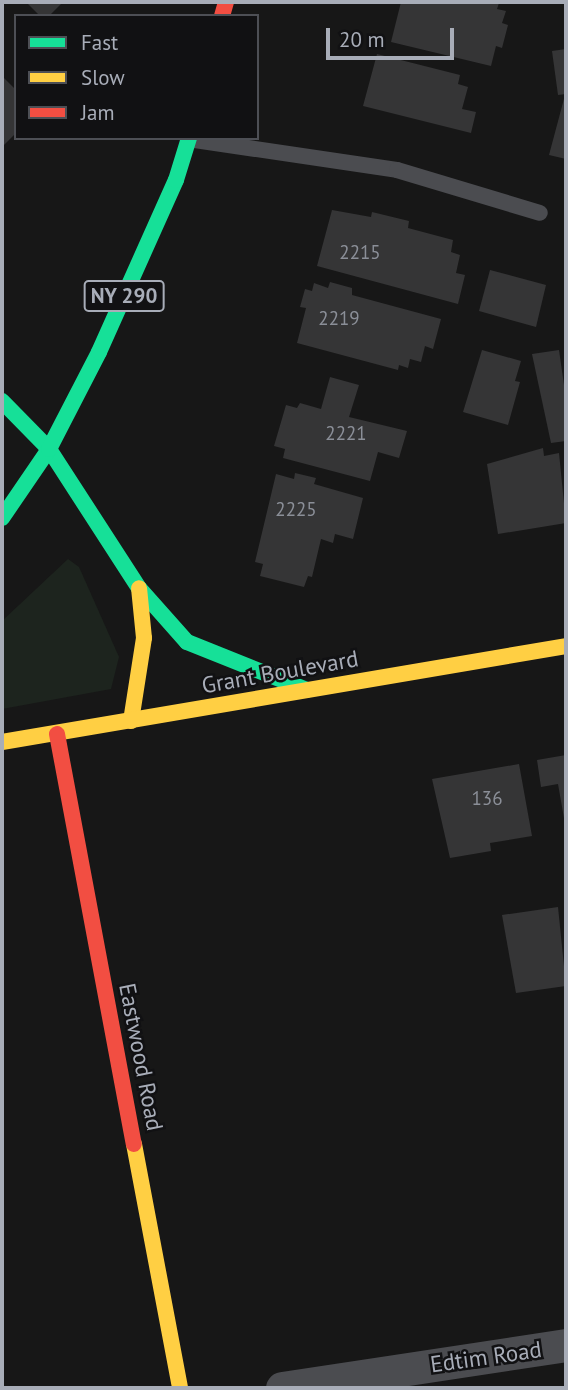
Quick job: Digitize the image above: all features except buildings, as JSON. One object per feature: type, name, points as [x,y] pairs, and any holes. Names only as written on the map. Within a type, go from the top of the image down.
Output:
[{"type":"street","name":"NY 290","points":[[2,518],[49,449],[105,340],[176,180],[188,140]]},
{"type":"street","points":[[2,401],[49,449],[139,588],[187,642],[307,690]]},
{"type":"street","points":[[131,721],[144,638],[139,588]]},
{"type":"street","name":"Grant Boulevard","points":[[2,741],[57,734],[566,646]]},
{"type":"street","name":"Eastwood Road","points":[[57,734],[180,1388]]},
{"type":"street","name":"Edtim Road","points":[[282,1388],[566,1345]]},
{"type":"lane","points":[[195,140],[397,170],[540,213]]},
{"type":"shaded area","points":[[68,559],[79,567],[119,657],[111,689],[2,709],[2,621]]},
{"type":"traffic: fast","points":[[2,518],[49,449],[99,352],[176,180],[188,140]]},
{"type":"traffic: fast","points":[[2,401],[49,449],[139,588],[187,642],[307,690]]},
{"type":"traffic: slow","points":[[131,721],[144,638],[139,588]]},
{"type":"traffic: slow","points":[[2,742],[566,646]]},
{"type":"traffic: slow","points":[[134,1144],[180,1388]]},
{"type":"traffic: jam","points":[[223,14],[226,2]]},
{"type":"traffic: jam","points":[[57,734],[134,1144]]}]
